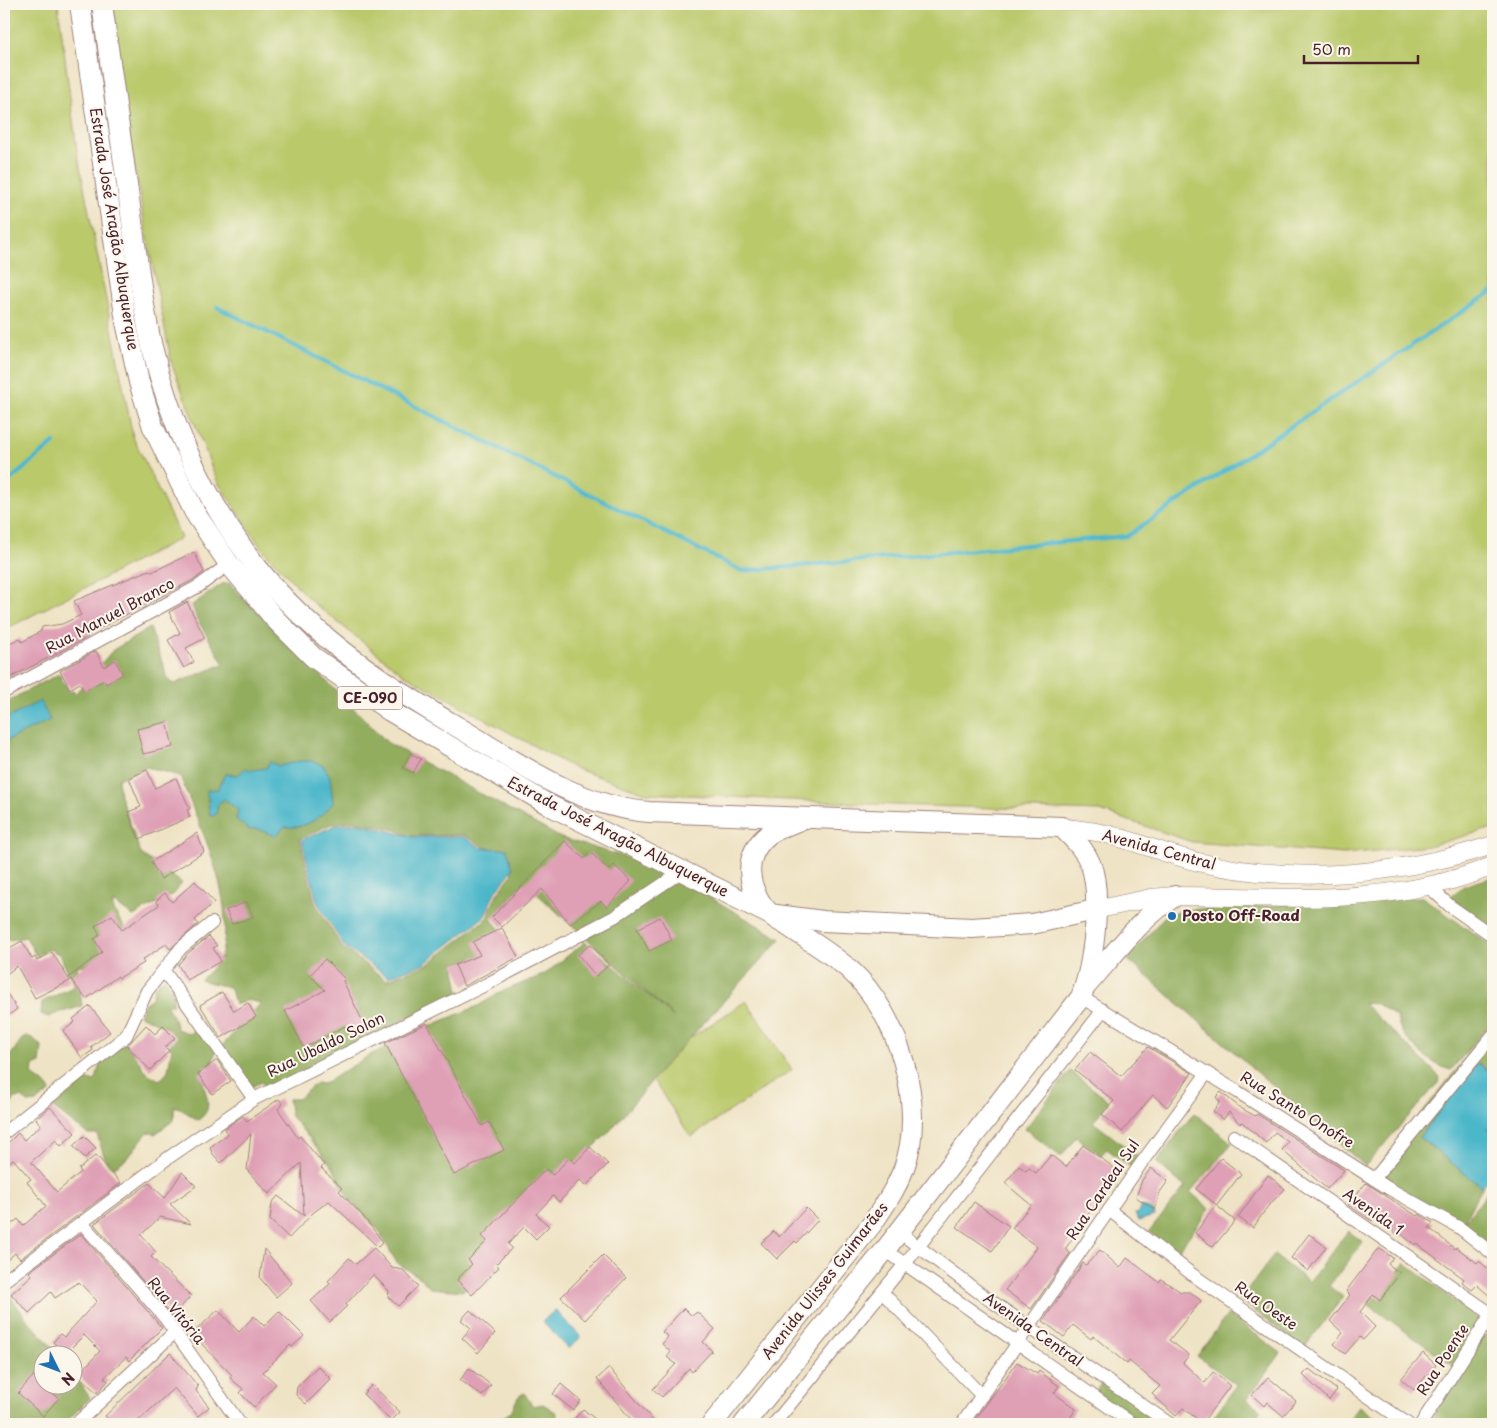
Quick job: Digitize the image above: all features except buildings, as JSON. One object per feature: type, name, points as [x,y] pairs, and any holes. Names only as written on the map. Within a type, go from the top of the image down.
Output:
[{"type":"main road","name":"Estrada José Aragão Albuquerque","points":[[80,4],[126,322],[139,382],[153,427],[195,513],[228,564],[275,619],[313,658],[350,686],[440,742],[549,805],[684,870],[769,914],[823,922],[972,928],[1032,924],[1095,910]]},
{"type":"main road","name":"Estrada José Aragão Albuquerque","points":[[102,4],[144,310],[157,365],[173,414],[204,487],[245,552],[306,619],[366,670],[429,710],[530,769],[588,800],[627,810],[1062,827]]},
{"type":"main road","points":[[769,914],[750,882],[749,872],[752,859],[758,847],[768,835],[804,818]]},
{"type":"main road","name":"Avenida Central","points":[[1062,827],[1112,835],[1174,855],[1221,867],[1294,874],[1364,873],[1409,867],[1447,859],[1493,844]]},
{"type":"main road","name":"Avenida Ulisses Guimarães","points":[[744,1424],[885,1250],[1083,992],[1095,934],[1095,910],[1090,863],[1084,850],[1062,827]]},
{"type":"main road","name":"Avenida Central","points":[[1095,910],[1151,898],[1175,896],[1337,896],[1394,892],[1428,886],[1493,866]]},
{"type":"main road","points":[[1083,992],[1145,920],[1158,907],[1175,896]]},
{"type":"main road","name":"Avenida Ulisses Guimarães","points":[[712,1424],[893,1193],[904,1166],[910,1142],[912,1104],[906,1070],[892,1030],[884,1014],[850,970],[769,914]]},
{"type":"main road","points":[[806,1306],[826,1322]]},
{"type":"street","name":"Rua Manuel Branco","points":[[4,692],[199,586],[228,564]]},
{"type":"street","name":"Rua Ubaldo Solon","points":[[4,1281],[168,1158],[254,1099],[487,984],[605,922],[684,870]]},
{"type":"street","points":[[1428,886],[1450,906],[1493,936]]},
{"type":"street","points":[[4,1132],[126,1036],[134,1023],[147,991],[181,948],[212,923]]},
{"type":"street","points":[[164,971],[254,1099]]},
{"type":"street","name":"Rua Santo Onofre","points":[[1083,992],[1103,1010],[1207,1073],[1374,1179],[1460,1228],[1493,1254]]},
{"type":"street","points":[[774,1424],[904,1265],[1103,1010]]},
{"type":"street","points":[[1374,1179],[1493,1035]]},
{"type":"street","name":"Rua Cardeal Sul","points":[[962,1424],[1183,1103],[1207,1073]]},
{"type":"street","name":"Avenida 1","points":[[1234,1136],[1492,1315]]},
{"type":"street","name":"Rua Oeste","points":[[1109,1210],[1193,1275],[1408,1424]]},
{"type":"street","name":"Rua Vitória","points":[[82,1223],[175,1332],[240,1424]]},
{"type":"street","name":"Avenida Central","points":[[899,1232],[1029,1328],[1170,1424]]},
{"type":"street","name":"Avenida Central","points":[[885,1250],[1133,1424]]},
{"type":"street","points":[[882,1292],[982,1396]]},
{"type":"street","name":"Rua Poente","points":[[1421,1424],[1492,1315]]},
{"type":"street","points":[[76,1424],[175,1332]]},
{"type":"street","points":[[1088,1393],[1100,1376]]},
{"type":"green space","points":[[4,4],[58,4],[77,151],[133,437],[181,538],[4,630]]},
{"type":"green space","points":[[114,4],[1493,4],[1493,828],[1429,846],[1344,854],[1192,842],[1100,811],[892,805],[646,793],[574,768],[403,674],[311,601],[262,549],[217,481],[172,365],[146,233],[121,88]]},
{"type":"green space","points":[[229,583],[388,743],[561,838],[658,867],[781,939],[665,1065],[609,1132],[541,1200],[463,1291],[430,1288],[421,1278],[397,1263],[379,1231],[348,1198],[332,1166],[291,1116],[288,1099],[298,1099],[316,1083],[323,1084],[372,1054],[478,1006],[501,992],[545,974],[585,942],[674,1017],[524,882],[491,919],[505,936],[477,967],[472,958],[454,964],[459,992],[268,1089],[261,1082],[251,1087],[220,1048],[261,1003],[247,1000],[235,1005],[231,988],[201,980],[216,964],[222,953],[225,931],[224,908],[214,863],[180,776],[146,767],[118,779],[120,796],[141,854],[182,883],[174,894],[133,916],[113,902],[113,909],[135,944],[90,964],[77,966],[82,1006],[49,1017],[41,1014],[42,1002],[75,986],[59,954],[49,949],[36,956],[26,937],[4,941],[4,703],[59,674],[69,692],[73,691],[75,694],[113,650],[150,628],[168,679],[174,684],[224,664],[197,619],[192,605],[222,584]],"holes":[[[354,821],[396,830],[410,836],[464,835],[484,847],[513,873],[497,894],[487,918],[428,964],[386,980],[342,947],[315,903],[300,839],[331,824]]]},
{"type":"green space","points":[[1493,877],[1493,930],[1449,897],[1464,886]]},
{"type":"green space","points":[[1422,897],[1493,947],[1493,1021],[1451,1070],[1434,1063],[1417,1050],[1403,1034],[1397,1017],[1377,1004],[1363,1003],[1440,1077],[1438,1083],[1365,1166],[1127,959],[1164,917],[1184,910]]},
{"type":"green space","points":[[165,978],[173,994],[172,1005],[166,1005],[173,1016],[177,1029],[189,1034],[198,1027],[216,1050],[212,1064],[203,1067],[202,1075],[208,1102],[207,1108],[198,1120],[178,1107],[174,1107],[174,1120],[155,1134],[148,1132],[126,1159],[113,1168],[106,1162],[97,1134],[87,1134],[52,1107],[64,1090],[76,1080],[96,1080],[100,1064],[125,1042],[147,1073],[159,1080],[166,1074],[172,1049],[169,1046],[177,1038],[166,1027],[139,1015],[145,1003],[152,998],[155,986]]},
{"type":"green space","points":[[746,1001],[792,1070],[691,1137],[645,1068]]},
{"type":"green space","points":[[1493,1024],[1493,1075],[1478,1063],[1419,1137],[1482,1187],[1462,1225],[1493,1186],[1493,1254],[1374,1173]]},
{"type":"green space","points":[[25,1036],[33,1038],[42,1047],[40,1063],[33,1066],[32,1075],[49,1087],[50,1092],[36,1102],[28,1103],[22,1097],[15,1098],[11,1105],[12,1118],[4,1125],[4,1061]]},
{"type":"green space","points":[[1070,1071],[1109,1101],[1093,1122],[1139,1157],[1131,1167],[1107,1149],[1101,1155],[1076,1137],[1061,1157],[1025,1129]]},
{"type":"green space","points":[[1194,1113],[1232,1143],[1190,1192],[1210,1209],[1176,1253],[1149,1232],[1185,1187],[1156,1162]]},
{"type":"green space","points":[[1348,1231],[1363,1242],[1329,1286],[1343,1297],[1304,1348],[1240,1300],[1274,1255],[1309,1282]]},
{"type":"green space","points":[[1405,1263],[1484,1323],[1456,1368],[1369,1305]]},
{"type":"green space","points":[[9,1295],[51,1346],[32,1346],[32,1396],[82,1396],[82,1386],[90,1398],[64,1424],[13,1424],[4,1414],[4,1298]]},
{"type":"green space","points":[[1228,1314],[1281,1353],[1247,1399],[1261,1410],[1251,1423],[1253,1424],[1208,1424],[1237,1385],[1197,1356]]},
{"type":"green space","points":[[1493,1322],[1493,1424],[1428,1424]]},
{"type":"green space","points":[[1104,1380],[1168,1424],[1139,1424],[1094,1393]]},
{"type":"green space","points":[[524,1393],[533,1406],[543,1404],[557,1413],[556,1424],[493,1424],[511,1412],[518,1397]]},
{"type":"green space","points":[[1359,1406],[1385,1424],[1345,1424]]},
{"type":"water","points":[[40,701],[50,720],[4,742],[4,720]]},
{"type":"water","points":[[300,761],[312,761],[323,765],[330,776],[333,803],[318,818],[299,826],[285,827],[275,836],[258,829],[249,830],[236,819],[238,810],[224,799],[218,804],[216,815],[210,816],[207,790],[218,789],[225,774],[238,775],[246,768],[252,770],[266,768],[270,762],[279,766]]},
{"type":"water","points":[[358,823],[413,837],[464,837],[482,848],[507,849],[513,869],[494,894],[485,916],[425,963],[388,977],[344,946],[317,902],[302,840],[336,825]]},
{"type":"water","points":[[1478,1063],[1493,1075],[1493,1134],[1486,1128],[1493,1135],[1493,1173],[1482,1187],[1419,1137]]},
{"type":"water","points":[[1142,1206],[1152,1210],[1154,1216],[1138,1221],[1135,1214],[1139,1213]]},
{"type":"water","points":[[555,1310],[581,1337],[569,1349],[542,1322]]},
{"type":"waterway","points":[[217,307],[742,571],[1127,536],[1493,291]]},
{"type":"waterway","points":[[4,485],[54,443]]},
{"type":"place","name":"Posto Off-Road","points":[[1172,916]]}]
